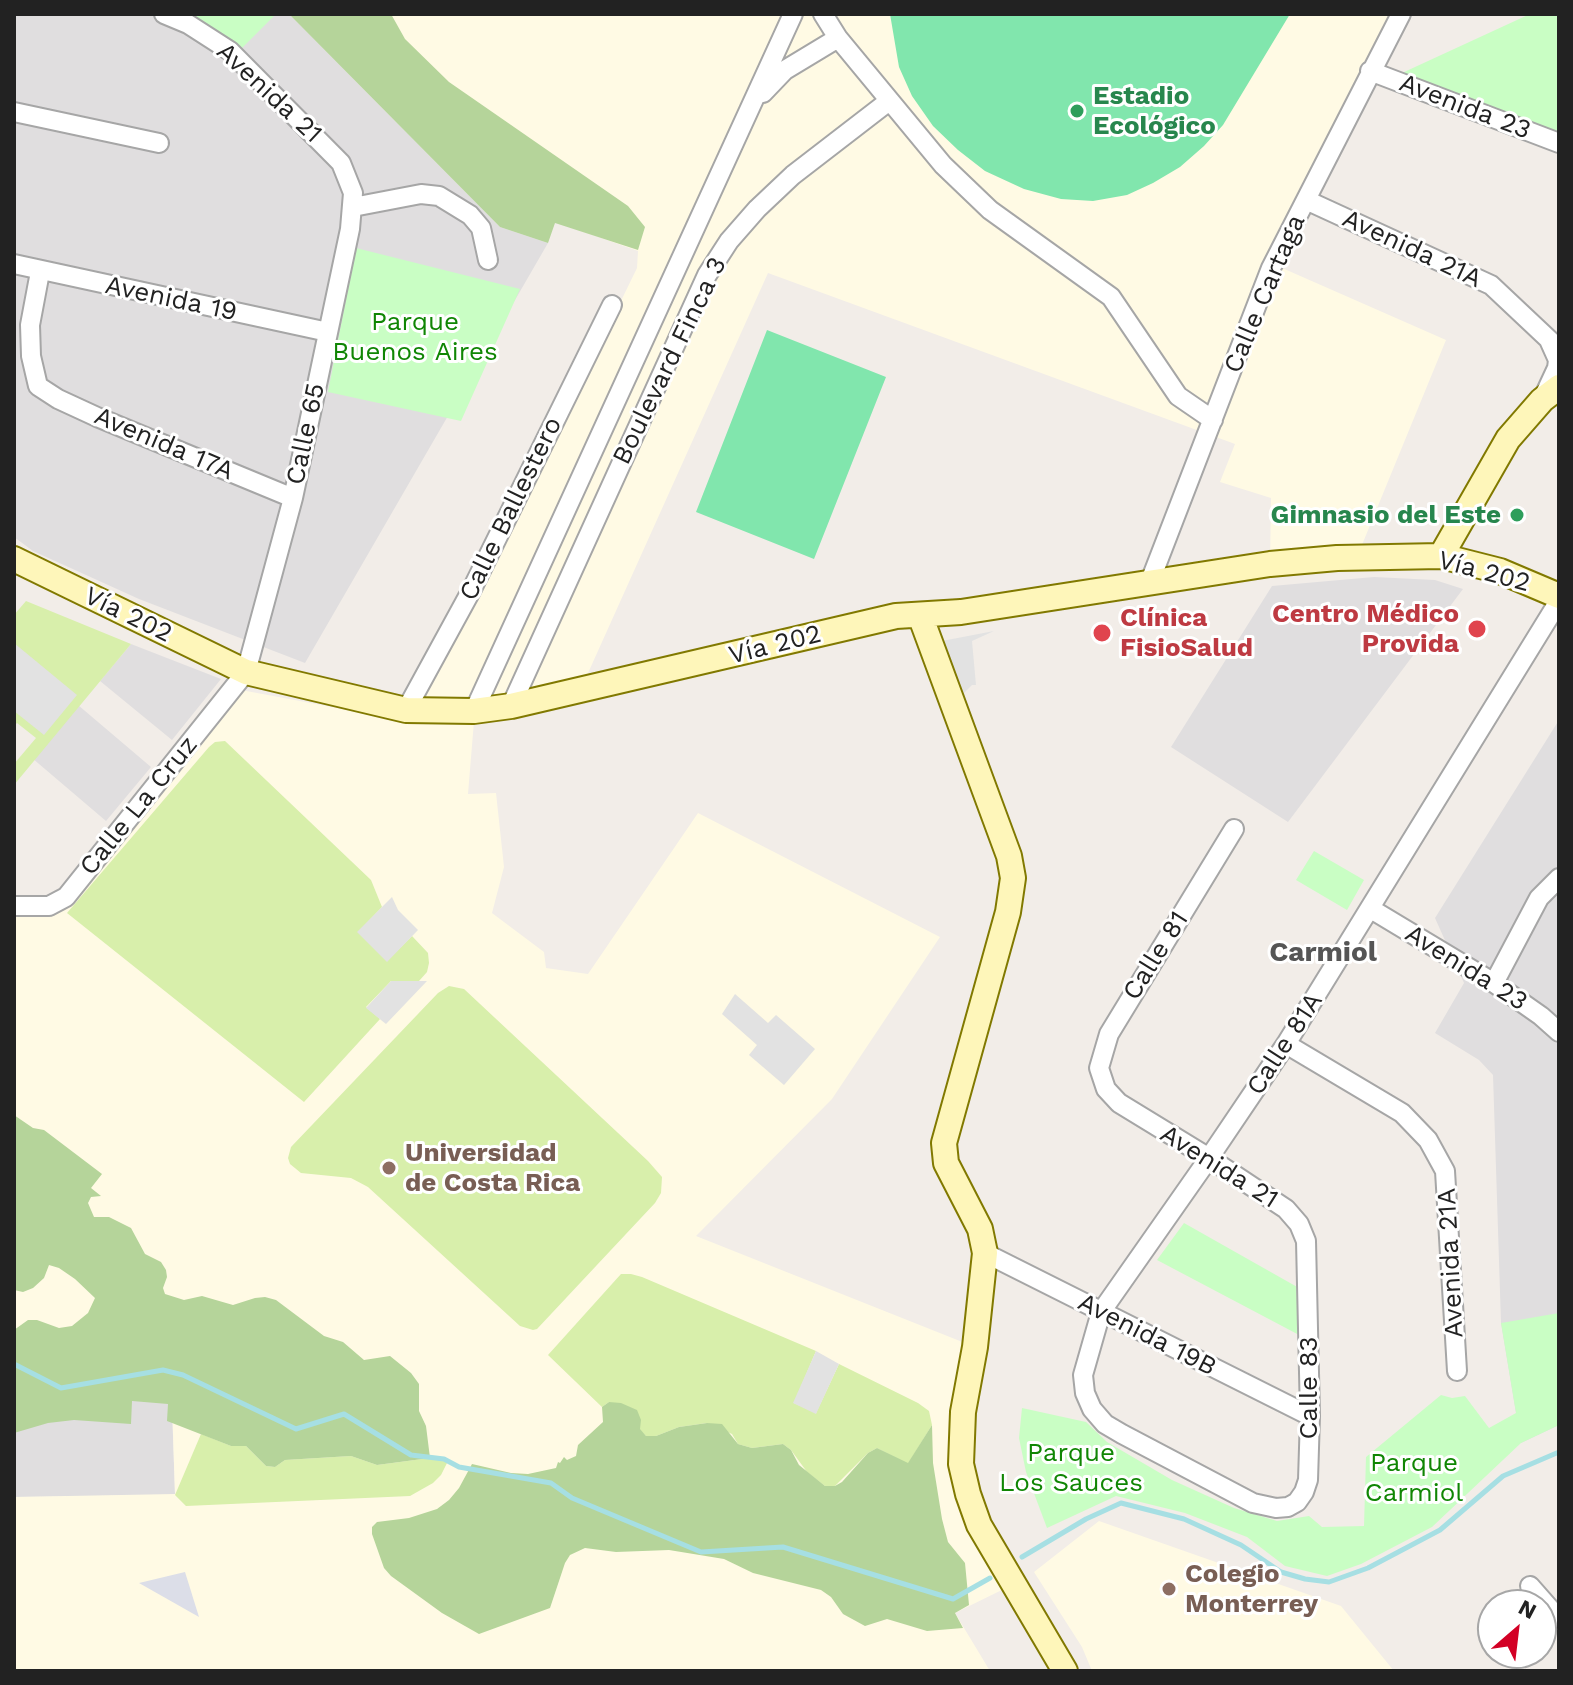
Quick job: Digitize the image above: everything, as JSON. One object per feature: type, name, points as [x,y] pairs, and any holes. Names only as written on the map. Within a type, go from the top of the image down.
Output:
[{"type":"main road","points":[[1441,556],[1508,439],[1550,393]]},
{"type":"main road","name":"Vía 202","points":[[14,559],[246,672],[406,710],[474,711],[511,706],[896,616],[961,612],[1282,563],[1337,558],[1441,556],[1500,571],[1559,598]]},
{"type":"main road","points":[[920,615],[1009,856],[1013,878],[1008,912],[944,1143],[946,1163],[980,1229],[985,1253],[975,1347],[963,1412],[961,1464],[979,1525],[1065,1671]]},
{"type":"street","name":"Avenida 21","points":[[164,14],[188,24],[230,51],[341,163],[353,200]]},
{"type":"street","name":"Boulevard Finca 3","points":[[474,711],[793,14]]},
{"type":"street","points":[[823,14],[838,38],[943,165],[990,210],[1111,297],[1178,396],[1213,420]]},
{"type":"street","name":"Calle Cartaga","points":[[1149,584],[1271,268],[1401,14]]},
{"type":"street","name":"Boulevard Finca 3","points":[[753,104],[785,70],[838,38]]},
{"type":"street","name":"Avenida 23","points":[[1370,71],[1559,143]]},
{"type":"street","name":"Boulevard Finca 3","points":[[511,706],[707,275],[729,241],[757,209],[793,175],[889,101]]},
{"type":"street","points":[[14,112],[159,143]]},
{"type":"street","points":[[353,200],[421,194],[439,196],[470,215],[481,228],[488,260]]},
{"type":"street","name":"Calle 65","points":[[246,672],[293,498],[353,200]]},
{"type":"street","name":"Avenida 21A","points":[[1306,200],[1491,285],[1553,344],[1558,360],[1550,393]]},
{"type":"street","name":"Avenida 19","points":[[14,264],[328,332]]},
{"type":"street","name":"Avenida 17A","points":[[40,272],[30,325],[31,356],[38,386],[97,417],[293,498]]},
{"type":"street","name":"Calle Ballestero","points":[[406,710],[471,591],[612,305]]},
{"type":"street","name":"Calle 81A","points":[[1288,1507],[1253,1503],[1105,1424],[1092,1409],[1085,1393],[1083,1375],[1101,1312],[1286,1044],[1559,598]]},
{"type":"street","name":"Calle La Cruz","points":[[14,906],[49,906],[66,897],[246,672]]},
{"type":"street","name":"Calle 81","points":[[1106,1089],[1099,1068],[1109,1034],[1234,829]]},
{"type":"street","points":[[1494,983],[1539,898],[1559,878]]},
{"type":"street","name":"Avenida 23","points":[[1371,909],[1494,983],[1559,1032]]},
{"type":"street","name":"Avenida 21A","points":[[1286,1044],[1402,1113],[1428,1140],[1445,1171],[1457,1371]]},
{"type":"street","name":"Avenida 21","points":[[1106,1089],[1119,1103],[1286,1209],[1299,1224],[1306,1241],[1308,1262]]},
{"type":"street","name":"Avenida 19B","points":[[985,1253],[1310,1416]]},
{"type":"street","name":"Calle 83","points":[[1288,1507],[1297,1502],[1308,1480],[1308,1262]]},
{"type":"street","points":[[1530,1586],[1559,1619]]},
{"type":"shaded area","points":[[14,14],[289,14],[500,227],[548,243],[305,663],[139,599],[33,551],[14,537]]},
{"type":"shaded area","points":[[308,14],[1401,14],[1273,264],[1446,340],[1357,557],[1270,564],[1271,498],[1220,482],[1235,444],[768,273],[584,682],[472,702],[417,701],[618,307],[637,268],[638,251],[565,225]]},
{"type":"shaded area","points":[[1374,577],[1435,580],[1463,589],[1288,822],[1171,747],[1272,586]]},
{"type":"shaded area","points":[[994,631],[972,641],[976,685],[964,693],[976,729],[969,719],[942,641]]},
{"type":"shaded area","points":[[14,643],[77,695],[44,735],[14,711]]},
{"type":"shaded area","points":[[131,644],[221,679],[172,740],[100,681]]},
{"type":"shaded area","name":"Universidad de Costa Rica","points":[[241,690],[407,721],[474,721],[468,794],[496,793],[504,867],[492,913],[544,952],[546,968],[588,974],[698,813],[940,937],[832,1099],[696,1236],[975,1347],[961,1464],[1010,1586],[955,1613],[990,1671],[14,1671],[14,1497],[175,1494],[171,1372],[14,1364],[14,912],[52,911]]},
{"type":"shaded area","points":[[78,705],[151,767],[106,821],[32,758]]},
{"type":"shaded area","points":[[1559,720],[1559,1425],[1521,1443],[1501,1323],[1493,1075],[1479,1060],[1435,1033],[1464,983],[1435,918]]},
{"type":"shaded area","points":[[392,897],[398,910],[418,930],[387,962],[357,932]]},
{"type":"shaded area","points":[[391,981],[427,981],[386,1024],[366,1008]]},
{"type":"shaded area","points":[[735,994],[768,1023],[776,1015],[815,1049],[784,1085],[749,1055],[757,1045],[722,1014]]},
{"type":"shaded area","points":[[816,1351],[839,1364],[816,1414],[793,1403]]},
{"type":"shaded area","points":[[171,1379],[175,1495],[14,1497],[14,1382]]},
{"type":"shaded area","name":"Colegio Monterrey","points":[[1099,1521],[1341,1606],[1394,1671],[1092,1671],[1082,1647],[1034,1572]]},
{"type":"shaded area","points":[[185,1572],[199,1617],[139,1583]]},
{"type":"green space","points":[[190,14],[276,14],[241,49]]},
{"type":"green space","points":[[289,14],[391,14],[405,39],[449,82],[628,206],[645,227],[638,250],[555,223],[548,243],[500,227]]},
{"type":"green space","name":"Estadio Ecológico","points":[[890,14],[1290,14],[1223,125],[1204,146],[1180,167],[1153,183],[1127,195],[1093,201],[1061,199],[1024,189],[985,171],[958,150],[933,126],[912,96],[899,67]]},
{"type":"green space","points":[[1530,14],[1559,14],[1559,133],[1402,73]]},
{"type":"green space","name":"Parque Buenos Aires","points":[[356,248],[520,289],[461,421],[328,392]]},
{"type":"green space","points":[[767,330],[886,377],[814,559],[696,512]]},
{"type":"green space","points":[[26,601],[131,644],[14,785],[14,764],[36,738],[17,723],[14,726],[14,615]]},
{"type":"green space","points":[[225,741],[371,880],[382,907],[358,932],[387,961],[412,936],[428,953],[427,972],[419,981],[391,981],[366,1007],[380,1019],[304,1102],[67,913],[209,747],[215,742]]},
{"type":"green space","points":[[1314,851],[1364,880],[1347,910],[1296,880]]},
{"type":"green space","points":[[449,986],[464,989],[662,1177],[661,1193],[655,1203],[537,1329],[520,1326],[368,1187],[351,1178],[301,1173],[290,1164],[288,1158],[291,1147],[438,993]]},
{"type":"green space","points":[[14,1115],[33,1128],[44,1130],[102,1174],[91,1188],[101,1196],[91,1197],[88,1203],[94,1217],[109,1217],[131,1228],[145,1254],[161,1262],[166,1270],[165,1294],[184,1300],[202,1296],[233,1305],[255,1298],[276,1300],[324,1336],[343,1342],[364,1360],[390,1356],[411,1373],[419,1384],[419,1411],[426,1426],[430,1458],[377,1465],[351,1456],[285,1460],[275,1467],[266,1466],[246,1446],[231,1446],[167,1421],[168,1404],[132,1401],[131,1424],[74,1420],[48,1423],[14,1433],[14,1330],[28,1320],[59,1328],[72,1326],[88,1313],[95,1298],[75,1279],[49,1265],[44,1278],[33,1288],[23,1292],[14,1290]]},
{"type":"green space","points":[[1184,1223],[1299,1288],[1301,1336],[1157,1260]]},
{"type":"green space","points":[[621,1274],[642,1277],[816,1351],[794,1403],[816,1413],[839,1364],[918,1403],[929,1411],[932,1425],[908,1464],[877,1448],[835,1486],[825,1486],[807,1472],[783,1444],[752,1448],[738,1444],[732,1434],[707,1423],[646,1436],[609,1402],[602,1407],[548,1355]]},
{"type":"green space","points":[[1559,1313],[1559,1425],[1521,1443],[1432,1527],[1361,1564],[1327,1576],[1285,1566],[1247,1537],[1185,1513],[1116,1496],[1047,1528],[1026,1472],[1019,1438],[1022,1408],[1086,1422],[1107,1442],[1172,1480],[1234,1508],[1277,1521],[1309,1516],[1322,1527],[1364,1526],[1366,1457],[1441,1395],[1452,1398],[1465,1396],[1489,1428],[1516,1413],[1501,1323]]},
{"type":"green space","points":[[609,1402],[637,1410],[640,1429],[646,1436],[707,1423],[722,1424],[738,1444],[752,1448],[783,1444],[791,1450],[799,1465],[825,1486],[842,1482],[868,1453],[877,1448],[908,1463],[932,1425],[933,1463],[942,1519],[948,1542],[965,1563],[969,1605],[955,1613],[963,1628],[927,1631],[887,1619],[865,1626],[843,1614],[831,1597],[821,1590],[753,1573],[724,1559],[669,1550],[616,1552],[585,1548],[570,1555],[565,1563],[550,1608],[479,1634],[442,1613],[384,1568],[372,1534],[372,1527],[377,1522],[409,1518],[437,1509],[459,1488],[472,1464],[528,1474],[556,1468],[564,1457],[567,1460],[576,1456],[578,1445],[603,1422],[602,1407]]},
{"type":"green space","points":[[201,1434],[231,1446],[246,1446],[266,1466],[275,1467],[285,1460],[351,1456],[377,1465],[430,1458],[448,1461],[433,1483],[410,1496],[186,1506],[175,1495]]},
{"type":"waterway","points":[[14,1364],[61,1388],[163,1370],[183,1375],[296,1429],[344,1414],[411,1455],[444,1459],[459,1467],[551,1483],[572,1498],[701,1552],[783,1547],[953,1599],[990,1578]]},
{"type":"waterway","points":[[1022,1557],[1086,1519],[1121,1503],[1184,1519],[1241,1545],[1281,1572],[1329,1582],[1368,1568],[1440,1530],[1503,1476],[1559,1452]]},
{"type":"place","name":"Estadio Ecológico","points":[[1077,111]]},
{"type":"place","name":"Gimnasio del Este","points":[[1517,515]]},
{"type":"place","name":"Centro Médico Provida","points":[[1477,629]]},
{"type":"place","name":"Clínica FisioSalud","points":[[1102,633]]},
{"type":"place","name":"Universidad de Costa Rica","points":[[389,1168]]},
{"type":"place","name":"Colegio Monterrey","points":[[1169,1589]]},
{"type":"district","name":"Carmiol","points":[[1323,953]]},
{"type":"park label","name":"Parque Los Sauces","points":[[1071,1468]]},
{"type":"park label","name":"Parque Carmiol","points":[[1414,1478]]}]
